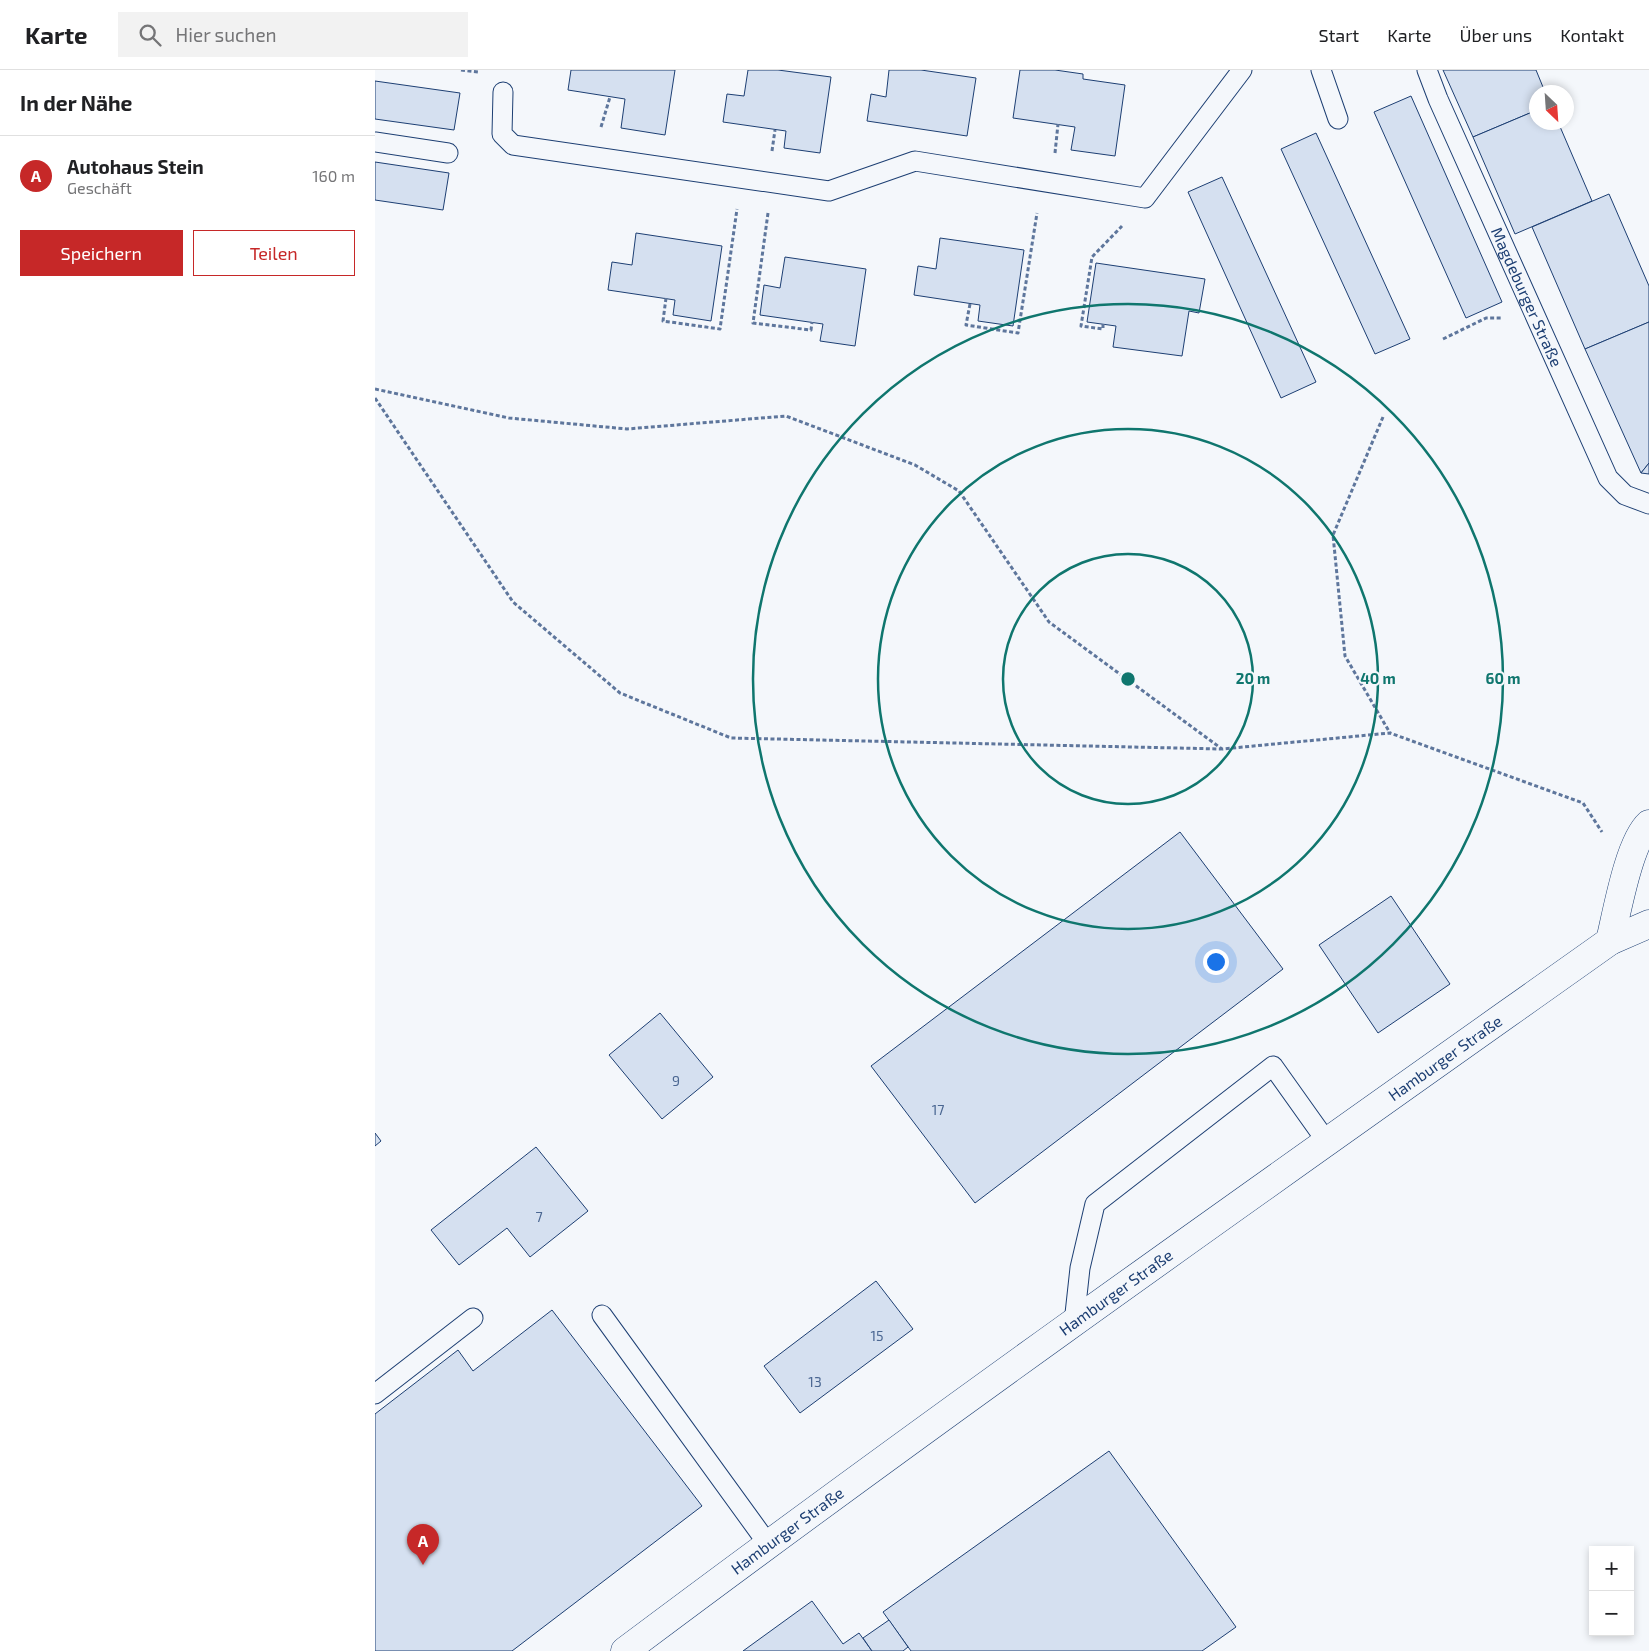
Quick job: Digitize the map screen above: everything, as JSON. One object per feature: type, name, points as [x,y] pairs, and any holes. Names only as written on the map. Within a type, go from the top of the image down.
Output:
[{"type":"street","points":[[1610,941],[1628,870],[1641,831],[1649,824]]},
{"type":"street","name":"Hamburger Straße","points":[[625,1651],[768,1544],[1074,1323],[1610,941],[1649,924]]},
{"type":"lane","points":[[503,92],[502,134],[513,145],[829,191],[915,161],[1145,198],[1242,70]]},
{"type":"lane","points":[[1321,70],[1338,119]]},
{"type":"lane","name":"Magdeburger Straße","points":[[1427,70],[1608,478],[1625,495],[1649,504]]},
{"type":"lane","points":[[375,142],[448,153]]},
{"type":"lane","points":[[1074,1323],[1080,1268],[1095,1204],[1273,1066],[1327,1142]]},
{"type":"lane","points":[[602,1316],[768,1544]]},
{"type":"lane","points":[[375,1394],[473,1318]]},
{"type":"path","points":[[666,298],[663,321],[720,329],[741,177]]},
{"type":"path","points":[[772,182],[753,323],[811,330],[812,322]]},
{"type":"path","points":[[970,304],[966,325],[1018,333],[1042,182]]},
{"type":"path","points":[[1103,324],[1103,329],[1081,326],[1092,257],[1131,217],[1135,197]]},
{"type":"path","points":[[1443,339],[1486,318],[1502,319]]},
{"type":"path","points":[[375,389],[509,418],[627,429],[786,416],[915,465],[959,492],[1049,622],[1222,749]]},
{"type":"path","points":[[375,398],[513,602],[620,693],[731,738],[1222,749],[1390,733],[1583,804],[1628,870]]},
{"type":"path","points":[[1383,417],[1333,535],[1345,656],[1390,733]]},
{"type":"building","points":[[571,70],[675,70],[665,135],[621,128],[625,99],[568,90]]},
{"type":"building","points":[[748,70],[778,70],[831,77],[820,153],[784,148],[786,131],[723,122],[727,94],[744,96]]},
{"type":"building","points":[[889,70],[921,70],[976,78],[967,136],[867,121],[871,94],[886,97]]},
{"type":"building","points":[[1020,70],[1055,70],[1083,74],[1083,79],[1125,85],[1115,156],[1071,150],[1075,127],[1013,118]]},
{"type":"building","points":[[1443,70],[1536,70],[1542,85],[1529,85],[1529,113],[1473,137]]},
{"type":"building","points":[[375,81],[460,93],[454,130],[375,119]]},
{"type":"building","points":[[1411,96],[1502,302],[1466,318],[1374,112]]},
{"type":"building","points":[[1529,113],[1529,130],[1561,130],[1592,201],[1515,234],[1473,137]]},
{"type":"building","points":[[1316,133],[1410,339],[1375,354],[1281,149]]},
{"type":"building","points":[[375,162],[449,173],[443,210],[375,200]]},
{"type":"building","points":[[1222,177],[1316,382],[1281,398],[1188,192]]},
{"type":"building","points":[[1609,194],[1649,286],[1649,322],[1585,349],[1532,227]]},
{"type":"building","points":[[636,233],[722,246],[711,321],[673,315],[675,300],[608,290],[612,262],[632,265]]},
{"type":"building","points":[[940,238],[1024,250],[1013,326],[978,321],[980,305],[914,295],[918,266],[936,269]]},
{"type":"building","points":[[785,257],[866,269],[855,346],[820,341],[823,324],[760,315],[764,285],[780,288]]},
{"type":"building","points":[[1096,263],[1205,279],[1199,313],[1189,311],[1182,356],[1113,347],[1116,326],[1087,322]]},
{"type":"building","points":[[1649,322],[1649,463],[1641,473],[1585,349]]},
{"type":"building","points":[[1649,463],[1649,474],[1641,473]]},
{"type":"building","points":[[1180,832],[1283,969],[975,1203],[871,1066]]},
{"type":"building","points":[[1391,896],[1450,984],[1378,1033],[1319,945]]},
{"type":"building","points":[[660,1013],[713,1077],[662,1119],[609,1055]]},
{"type":"building","points":[[375,1133],[381,1141],[375,1146]]},
{"type":"building","points":[[536,1147],[588,1211],[530,1257],[507,1228],[459,1265],[431,1230]]},
{"type":"building","points":[[876,1281],[913,1329],[800,1413],[764,1366]]},
{"type":"building","points":[[552,1310],[702,1506],[512,1651],[375,1651],[375,1414],[458,1350],[473,1371]]},
{"type":"building","points":[[1109,1451],[1236,1627],[1202,1651],[911,1651],[883,1612]]},
{"type":"building","points":[[812,1601],[843,1644],[859,1633],[872,1651],[743,1651]]},
{"type":"building","points":[[889,1620],[908,1647],[903,1651],[872,1651],[863,1638]]},
{"type":"place","name":"Autohaus Stein","points":[[423,1565]]}]
